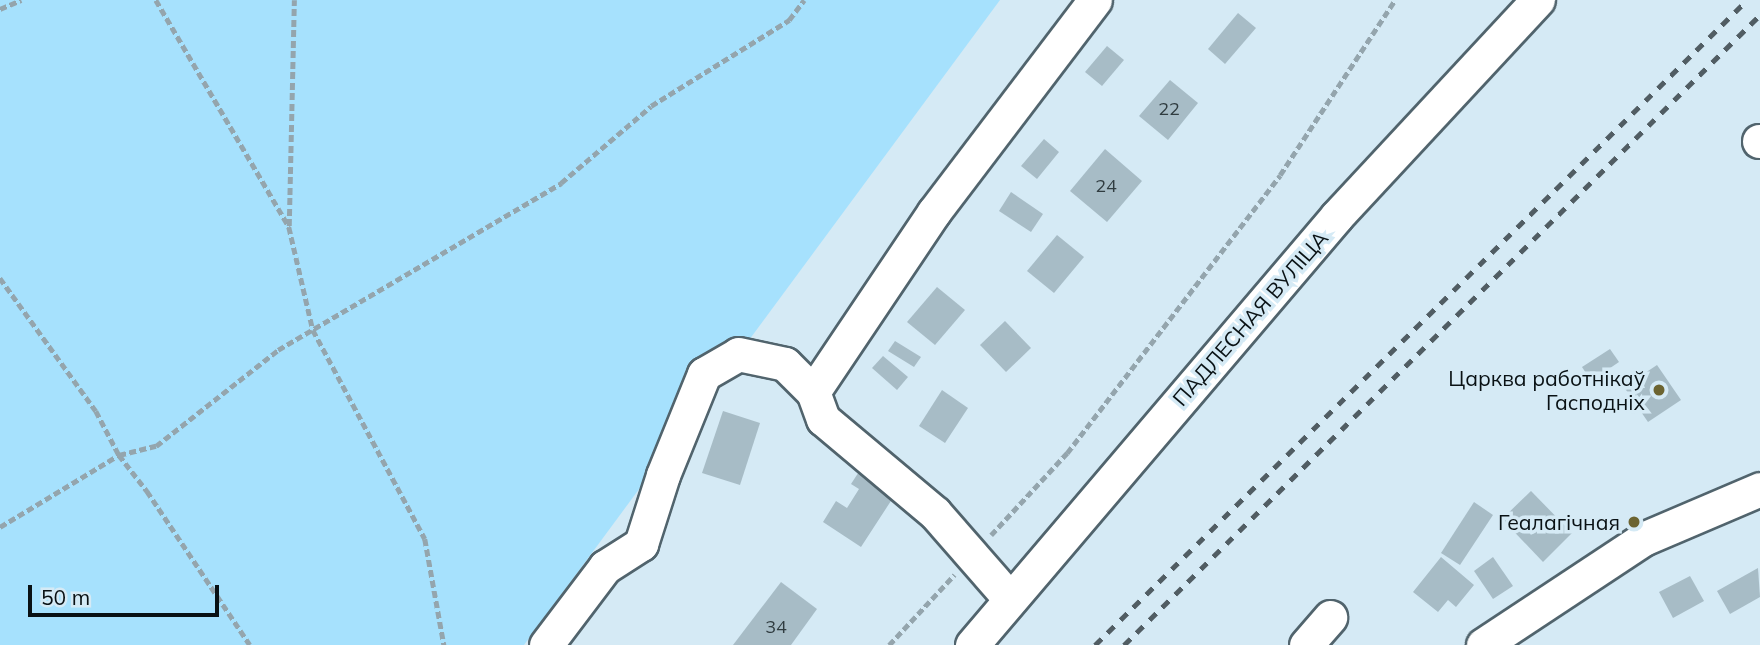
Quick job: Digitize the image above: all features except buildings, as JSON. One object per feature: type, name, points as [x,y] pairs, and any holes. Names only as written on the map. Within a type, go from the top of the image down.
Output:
[{"type":"street","points":[[813,392],[934,212],[1095,0]]},
{"type":"street","name":"ПАДЛЕСНАЯ ВУЛІЦА","points":[[972,645],[1337,216],[1538,0]]},
{"type":"street","points":[[546,645],[606,567],[641,544],[663,475],[704,374],[738,354],[785,365],[813,392],[823,419],[935,513],[1010,600]]},
{"type":"street","points":[[1483,645],[1643,539],[1760,489]]},
{"type":"street","points":[[1306,645],[1330,617]]},
{"type":"path","points":[[0,9],[21,0]]},
{"type":"path","points":[[156,0],[289,227]]},
{"type":"path","points":[[294,0],[289,227],[313,330],[425,539],[444,645]]},
{"type":"path","points":[[0,527],[119,455],[156,446],[278,350],[561,183],[651,106],[789,20],[804,0]]},
{"type":"path","points":[[889,645],[1067,453],[1280,175],[1395,0]]},
{"type":"path","points":[[0,278],[96,411],[119,455],[147,491],[250,645]]},
{"type":"shaded area","points":[[0,0],[1000,0],[524,645],[0,645]]},
{"type":"railway","points":[[1095,645],[1747,0]]},
{"type":"railway","points":[[1124,645],[1760,15]]},
{"type":"place","name":"Царква работнікаў Гасподніх","points":[[1659,390]]},
{"type":"place","name":"Геалагічная","points":[[1634,522]]}]
